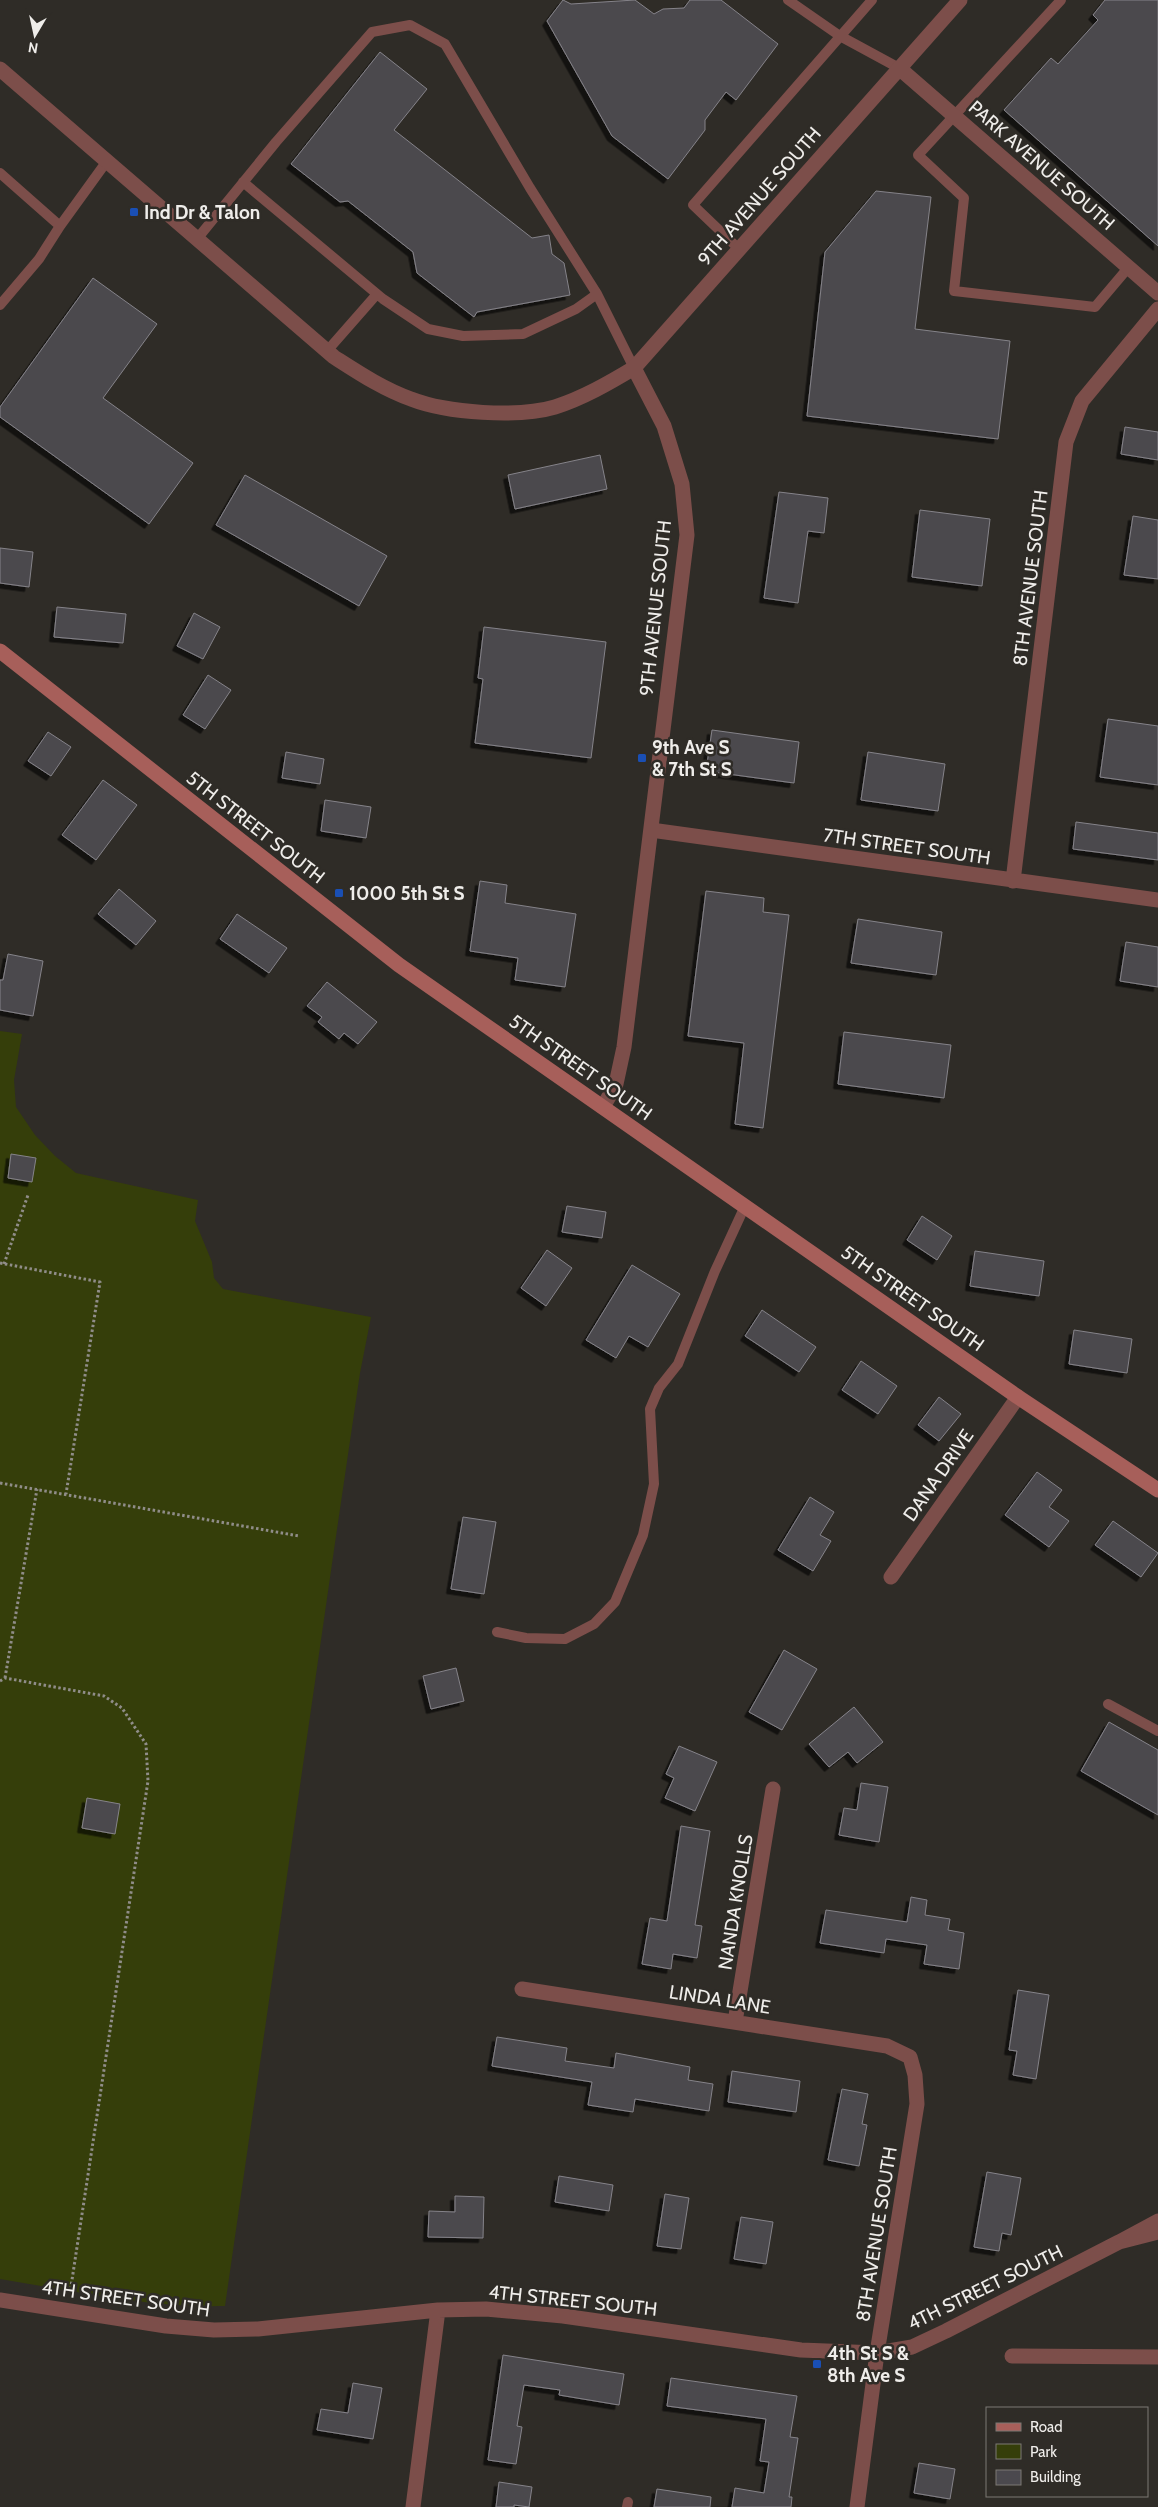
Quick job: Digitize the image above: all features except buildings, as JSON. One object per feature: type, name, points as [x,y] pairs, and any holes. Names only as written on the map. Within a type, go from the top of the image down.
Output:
[{"type":"street","name":"9TH AVENUE SOUTH","points":[[603,1107],[616,1084],[624,1047],[687,535],[682,484],[664,426],[634,368],[960,0]]},
{"type":"street","name":"PARK AVENUE SOUTH","points":[[899,68],[1158,293]]},
{"type":"street","points":[[0,69],[327,351],[381,386],[413,400],[460,410],[508,414],[554,407],[598,389],[634,368]]},
{"type":"street","name":"8TH AVENUE SOUTH","points":[[1013,882],[1066,442],[1082,401],[1158,309]]},
{"type":"street","name":"5TH STREET SOUTH","points":[[0,651],[399,965],[1018,1397],[1158,1490]]},
{"type":"street","name":"7TH STREET SOUTH","points":[[651,830],[1013,882],[1158,900]]},
{"type":"street","name":"DANA DRIVE","points":[[890,1577],[1018,1397]]},
{"type":"street","name":"NANDA KNOLLS","points":[[735,2022],[773,1789]]},
{"type":"street","name":"LINDA LANE","points":[[522,1989],[887,2046],[910,2057]]},
{"type":"street","name":"8TH AVENUE SOUTH","points":[[857,2507],[877,2353],[917,2104],[915,2075],[910,2057]]},
{"type":"street","name":"4TH STREET SOUTH","points":[[0,2300],[166,2326],[214,2330],[258,2330],[438,2310],[486,2309],[563,2316],[801,2350],[877,2353],[912,2347],[946,2331],[1158,2220]]},
{"type":"street","name":"4TH STREET SOUTH","points":[[1119,2242],[1158,2232]]},
{"type":"street","points":[[413,2507],[438,2310]]},
{"type":"street","points":[[1012,2356],[1158,2357]]},
{"type":"lane","points":[[788,0],[840,36],[899,68]]},
{"type":"lane","points":[[739,249],[693,205],[872,0]]},
{"type":"lane","points":[[1062,0],[918,155],[964,198],[954,291],[1095,307],[1128,268]]},
{"type":"lane","points":[[196,239],[372,32],[410,25],[445,44],[530,188],[597,294],[634,368]]},
{"type":"lane","points":[[0,305],[38,259],[107,161]]},
{"type":"lane","points":[[0,173],[60,226]]},
{"type":"lane","points":[[243,182],[377,294],[428,329],[463,336],[523,334],[576,309],[597,294]]},
{"type":"lane","points":[[327,351],[377,294]]},
{"type":"lane","points":[[497,1632],[526,1638],[565,1639],[594,1624],[615,1602],[643,1535],[654,1484],[650,1409],[659,1388],[678,1364],[715,1271],[745,1206]]},
{"type":"lane","points":[[1108,1704],[1158,1731]]},
{"type":"path","points":[[28,1195],[2,1263],[100,1282],[66,1494]]},
{"type":"path","points":[[0,1483],[37,1488],[299,1536]]},
{"type":"path","points":[[5,1678],[37,1488]]},
{"type":"path","points":[[0,1681],[5,1678],[104,1696],[122,1708],[146,1744],[148,1781],[68,2311]]},
{"type":"green space","points":[[0,1031],[22,1034],[14,1080],[16,1107],[35,1135],[55,1156],[76,1173],[198,1200],[195,1221],[212,1262],[214,1278],[223,1289],[371,1317],[360,1373],[225,2306],[140,2302],[0,2279]]},
{"type":"place","name":"Ind Dr & Talon","points":[[134,212]]},
{"type":"place","name":"9th Ave S & 7th St S","points":[[642,758]]},
{"type":"place","name":"1000 5th St S","points":[[339,893]]},
{"type":"place","name":"4th St S & 8th Ave S","points":[[817,2364]]}]
